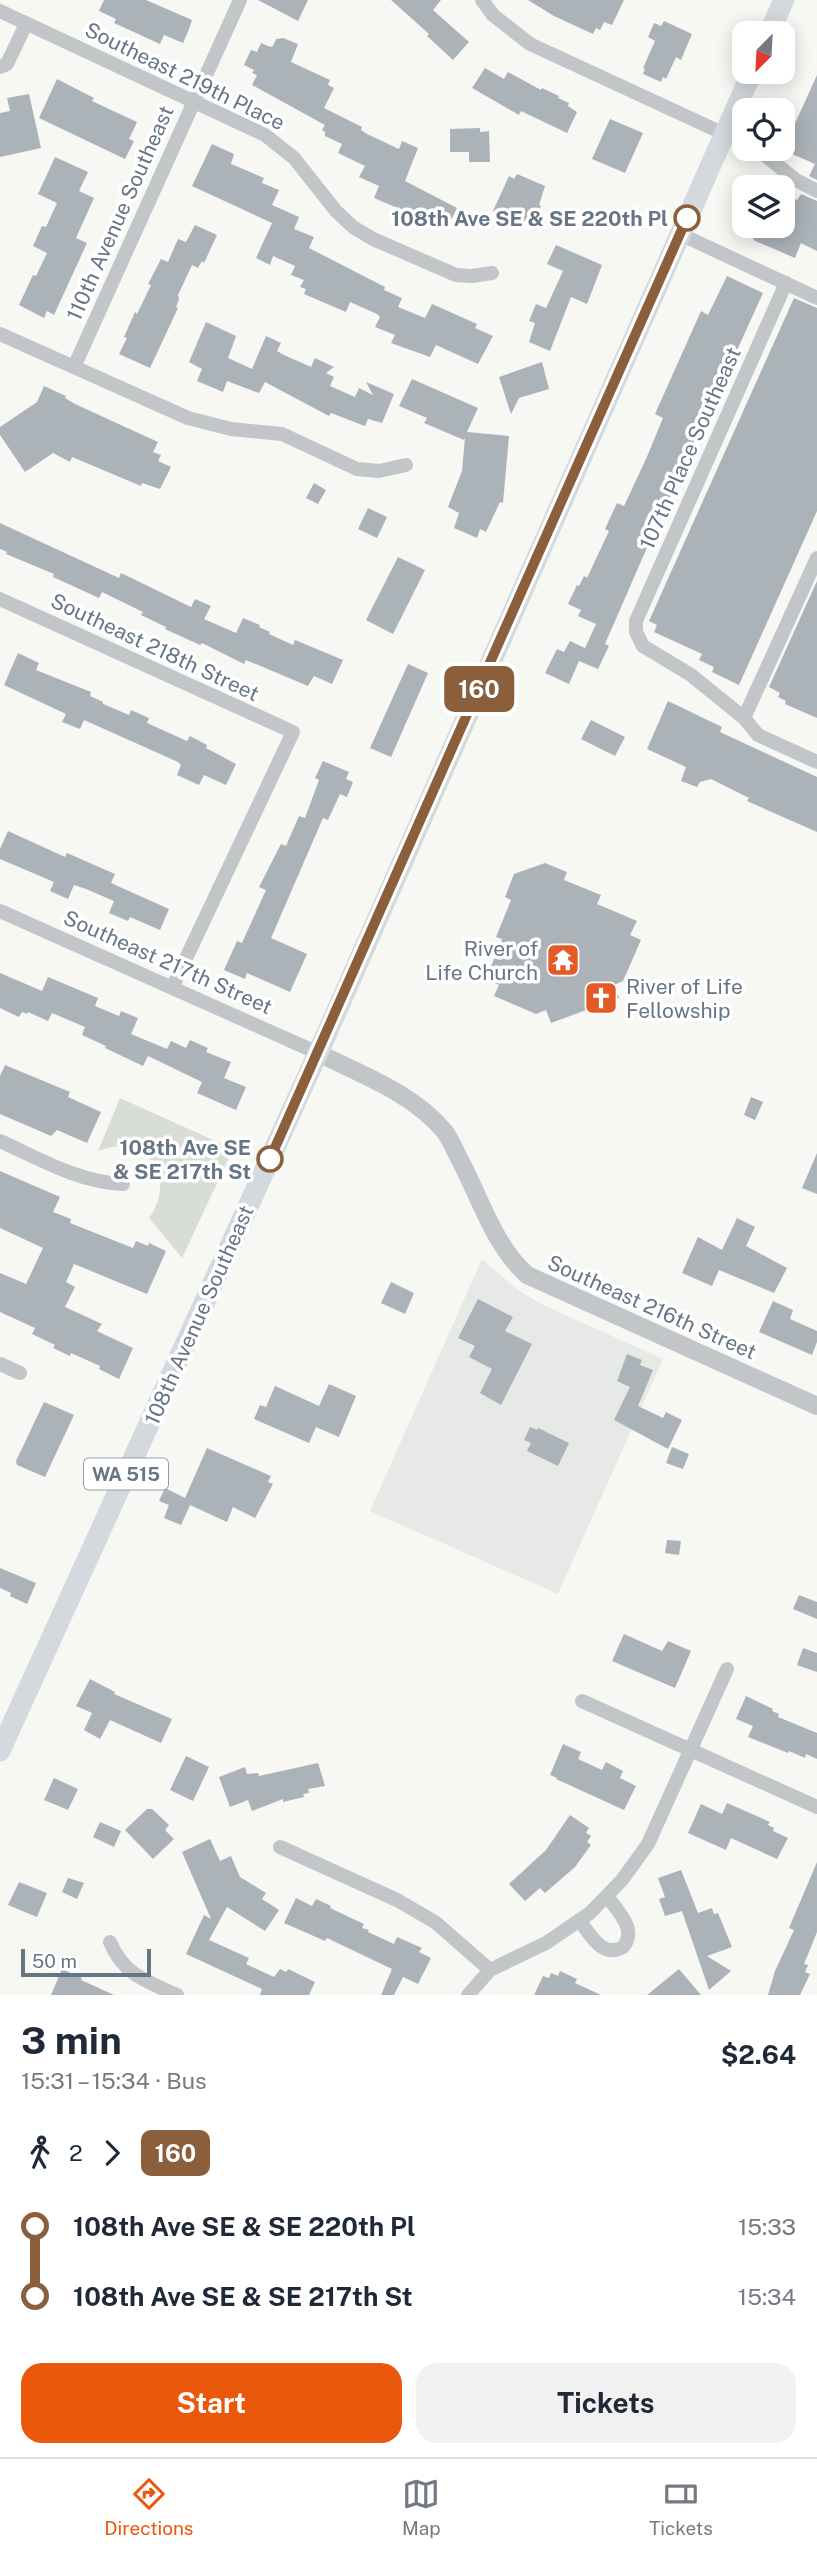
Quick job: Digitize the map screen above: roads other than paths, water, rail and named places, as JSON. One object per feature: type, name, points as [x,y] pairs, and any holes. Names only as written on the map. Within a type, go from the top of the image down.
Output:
[{"type":"main road","points":[[774,21],[784,0]]},
{"type":"main road","name":"108th Avenue Southeast","points":[[0,1751],[318,1053],[680,234],[732,142]]},
{"type":"street","name":"110th Avenue Southeast","points":[[74,367],[240,0]]},
{"type":"street","points":[[482,0],[493,15],[530,44],[732,137]]},
{"type":"street","name":"Southeast 219th Place","points":[[0,11],[265,135],[281,146],[336,211],[353,227],[373,239],[456,275],[492,273]]},
{"type":"street","points":[[0,67],[6,64],[26,23]]},
{"type":"street","points":[[772,161],[796,180],[817,191]]},
{"type":"street","points":[[680,234],[817,298]]},
{"type":"street","name":"107th Place Southeast","points":[[744,718],[691,675],[643,646],[636,632],[636,621],[786,283]]},
{"type":"street","points":[[0,334],[188,418],[231,429],[282,435],[357,469],[379,471],[405,464]]},
{"type":"street","points":[[817,558],[744,718],[758,735],[817,762]]},
{"type":"street","name":"Southeast 218th Street","points":[[0,599],[292,732],[173,988]]},
{"type":"street","name":"Southeast 217th Street","points":[[0,911],[318,1053]]},
{"type":"street","name":"Southeast 216th Street","points":[[318,1053],[402,1095],[429,1114],[447,1134],[501,1244],[512,1262],[527,1275],[817,1406]]},
{"type":"street","points":[[0,1141],[78,1177],[123,1184]]},
{"type":"street","points":[[0,1364],[20,1373]]},
{"type":"street","points":[[468,1995],[490,1970],[546,1943],[579,1920],[622,1880],[648,1844],[727,1669]]},
{"type":"street","points":[[582,1701],[817,1807]]},
{"type":"street","points":[[280,1847],[397,1900],[435,1922],[490,1970]]},
{"type":"street","points":[[579,1920],[603,1949],[610,1951],[623,1947],[629,1935],[629,1928],[607,1896]]},
{"type":"street","points":[[110,1942],[118,1961],[137,1977],[177,1995]]},
{"type":"place","name":"108th Ave SE & SE 220th Pl","points":[[687,218]]},
{"type":"place","name":"River of Life Church","points":[[563,960]]},
{"type":"place","name":"River of Life Fellowship","points":[[601,998]]},
{"type":"place","name":"108th Ave SE & SE 217th St","points":[[270,1159]]}]
